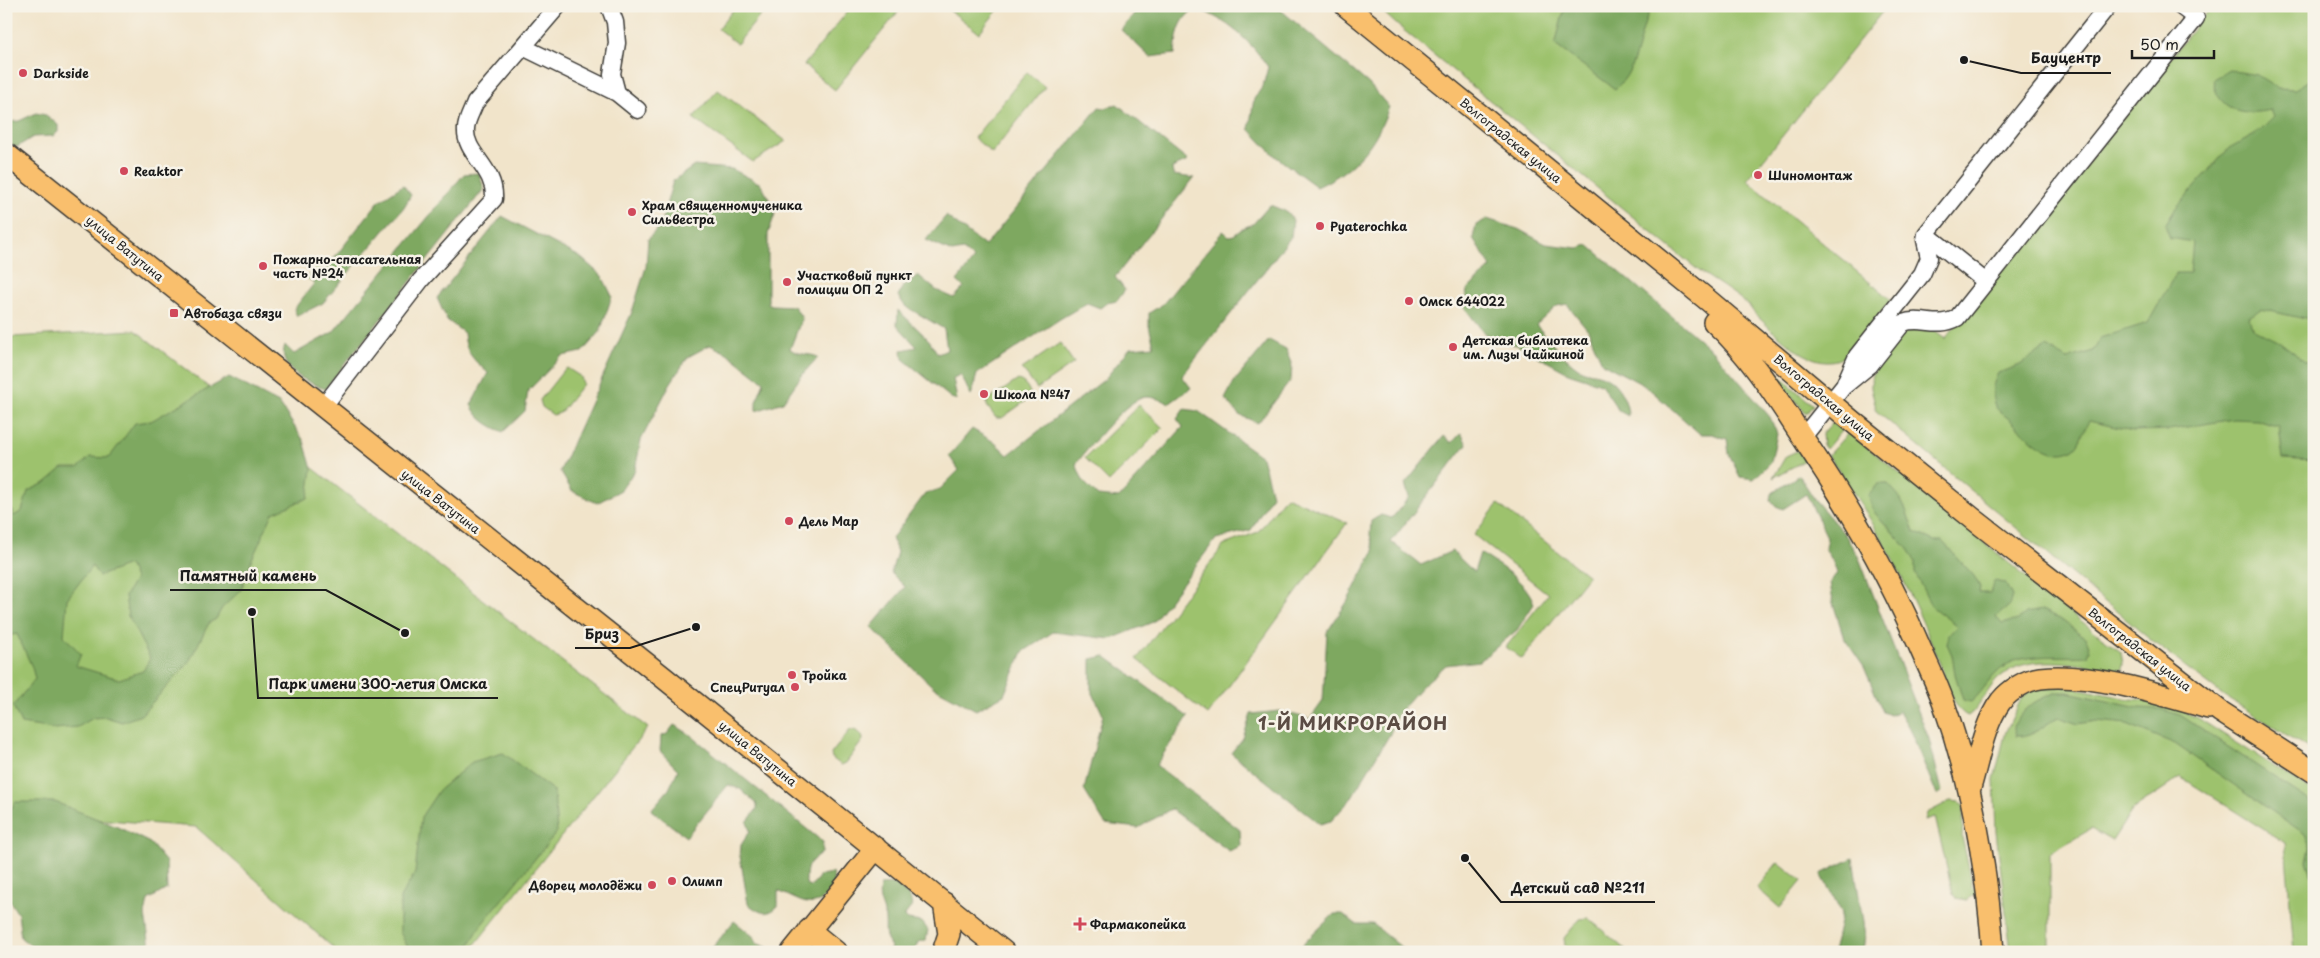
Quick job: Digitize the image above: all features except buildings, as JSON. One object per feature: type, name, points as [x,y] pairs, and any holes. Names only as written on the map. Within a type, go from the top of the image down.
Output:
[{"type":"main road","name":"Волгоградская улица","points":[[1329,6],[1536,173],[1724,331],[1745,353],[1803,437],[1852,513],[1899,598],[1943,700],[1969,791],[1988,888],[1993,952]]},
{"type":"main road","name":"Волгоградская улица","points":[[1346,6],[1709,301],[1836,395],[2221,712],[2314,772]]},
{"type":"main road","name":"улица Ватутина","points":[[6,154],[1004,952]]},
{"type":"main road","points":[[1969,791],[1988,728],[2001,701],[2019,686],[2038,678],[2066,677],[2128,686],[2221,712]]},
{"type":"main road","points":[[792,952],[876,848]]},
{"type":"main road","points":[[942,952],[949,934],[944,903]]},
{"type":"main road","points":[[809,930],[836,952]]},
{"type":"street","points":[[323,407],[422,280],[494,199],[495,186],[469,145],[466,129],[475,103],[558,6]]},
{"type":"street","points":[[609,6],[615,22],[617,43],[612,74],[617,93]]},
{"type":"street","points":[[1836,395],[1857,356],[1922,274],[1929,258],[1925,240],[1926,234],[2108,6]]},
{"type":"street","points":[[1803,437],[1836,395],[1870,364],[1903,323],[1910,321],[1940,324],[1956,318],[2196,18],[2180,6]]},
{"type":"street","points":[[523,47],[617,93],[638,110]]},
{"type":"street","points":[[1926,234],[1986,282]]},
{"type":"green space","points":[[736,6],[768,6],[737,44],[718,29]]},
{"type":"green space","points":[[852,6],[902,7],[835,90],[804,65]]},
{"type":"green space","points":[[949,6],[1001,6],[979,33],[947,8]]},
{"type":"green space","points":[[1140,6],[1276,6],[1369,84],[1389,107],[1377,134],[1362,155],[1342,173],[1317,187],[1275,156],[1249,129],[1254,99],[1263,86],[1268,67],[1254,48],[1218,18],[1196,8],[1185,17],[1182,23],[1175,54],[1150,57],[1121,30]]},
{"type":"green space","points":[[1377,6],[1887,6],[1747,180],[1891,300],[1845,356],[1834,361],[1822,361],[1798,351],[1776,334],[1742,300],[1698,270],[1396,24]]},
{"type":"green space","points":[[1565,6],[1652,6],[1643,27],[1634,61],[1623,81],[1615,89],[1555,45]]},
{"type":"green space","points":[[2212,6],[2314,6],[2314,752],[2224,696],[2153,642],[1875,410],[1871,387],[1873,376],[1882,360],[1912,323],[1925,324],[1945,339]]},
{"type":"green space","points":[[2229,70],[2257,75],[2278,88],[2295,89],[2314,77],[2314,321],[2261,309],[2249,317],[2252,328],[2280,342],[2314,368],[2314,461],[2283,459],[2279,427],[2257,420],[2234,419],[2169,430],[2133,431],[2089,421],[2075,448],[2064,453],[2055,453],[2047,450],[2032,440],[1995,406],[1993,389],[1998,373],[2020,365],[2046,347],[2067,359],[2093,351],[2100,338],[2148,323],[2176,273],[2190,273],[2193,242],[2170,238],[2165,225],[2174,210],[2229,148],[2260,131],[2274,117],[2271,110],[2251,112],[2233,109],[2220,98],[2215,90],[2213,79]]},
{"type":"green space","points":[[1027,72],[1045,87],[992,153],[974,138]]},
{"type":"green space","points":[[718,90],[786,141],[753,162],[693,118]]},
{"type":"green space","points":[[1117,104],[1188,161],[1172,168],[1173,175],[1194,178],[1115,277],[1125,290],[1117,301],[1107,303],[1100,308],[1087,303],[1060,319],[977,374],[971,396],[961,375],[953,378],[957,400],[951,398],[903,359],[902,350],[917,347],[897,325],[898,310],[929,340],[938,354],[947,350],[944,329],[905,306],[898,296],[902,288],[918,275],[936,290],[954,298],[964,287],[957,281],[974,259],[963,250],[952,252],[926,240],[946,216],[985,246],[1099,107],[1105,108]]},
{"type":"green space","points":[[36,113],[46,115],[58,125],[58,132],[53,136],[33,137],[17,147],[6,144],[6,122],[19,121]]},
{"type":"green space","points":[[694,166],[732,169],[761,184],[775,214],[768,234],[768,303],[772,305],[794,306],[802,318],[790,349],[798,353],[818,357],[802,375],[783,402],[756,411],[756,402],[764,382],[727,353],[710,345],[688,357],[670,384],[641,440],[635,470],[621,490],[597,503],[572,491],[560,471],[632,312],[646,267],[648,239],[660,226],[673,181]]},
{"type":"green space","points":[[479,173],[484,189],[325,389],[294,373],[285,361],[283,353],[285,345],[294,354],[333,332],[464,174]]},
{"type":"green space","points":[[403,185],[411,195],[404,207],[323,303],[297,316],[294,309],[379,201]]},
{"type":"green space","points":[[1270,205],[1287,212],[1293,220],[1291,237],[1182,376],[1191,388],[1170,403],[1156,398],[1147,397],[1139,399],[1109,424],[1076,464],[1083,481],[1098,496],[1119,498],[1183,427],[1177,419],[1184,409],[1198,411],[1262,457],[1272,495],[1251,530],[1216,539],[1153,622],[1111,639],[1053,632],[1023,652],[1004,695],[976,710],[933,687],[871,627],[905,587],[891,573],[897,552],[892,538],[925,494],[940,489],[959,470],[949,456],[972,429],[994,442],[1008,455],[1105,379],[1130,348],[1154,346],[1149,326],[1149,313],[1163,304],[1223,231],[1229,236],[1234,235],[1243,228],[1253,224]]},
{"type":"green space","points":[[502,216],[580,257],[602,276],[612,296],[600,332],[582,352],[562,356],[528,391],[525,411],[503,432],[484,421],[471,405],[488,373],[471,356],[466,346],[464,333],[447,320],[437,298]]},
{"type":"green space","points":[[1487,219],[1518,229],[1546,244],[1578,248],[1588,245],[1714,352],[1770,417],[1777,434],[1771,462],[1754,479],[1740,477],[1729,454],[1727,439],[1712,434],[1700,434],[1647,387],[1602,363],[1588,330],[1567,304],[1557,306],[1536,325],[1559,351],[1578,368],[1611,380],[1619,389],[1624,399],[1628,416],[1619,411],[1601,384],[1568,373],[1517,345],[1501,342],[1485,334],[1464,307],[1467,290],[1491,267],[1473,238],[1476,225]]},
{"type":"green space","points":[[317,266],[324,271],[314,283],[307,278]]},
{"type":"green space","points":[[135,330],[648,728],[469,952],[338,952],[196,827],[6,812],[6,333],[11,337]]},
{"type":"green space","points":[[1269,340],[1286,349],[1292,366],[1291,380],[1258,423],[1239,415],[1225,399],[1234,382]]},
{"type":"green space","points":[[1060,343],[1074,363],[1037,389],[1022,369]]},
{"type":"green space","points":[[1768,366],[1813,405],[1806,414]]},
{"type":"green space","points":[[567,368],[581,377],[583,384],[560,413],[553,415],[542,407],[540,400]]},
{"type":"green space","points":[[229,377],[279,403],[304,441],[312,469],[308,498],[273,513],[252,559],[241,590],[222,608],[216,619],[209,623],[189,662],[141,715],[122,722],[106,717],[93,718],[78,727],[54,729],[21,724],[13,706],[35,679],[32,667],[17,634],[6,636],[6,504],[9,504],[14,516],[22,511],[28,491],[45,483],[63,468],[78,468],[90,457],[109,458],[135,423],[151,421]],"holes":[[[129,565],[135,579],[125,596],[128,616],[150,658],[143,671],[119,679],[76,666],[81,654],[64,636],[67,599],[92,566],[99,576]]]},
{"type":"green space","points":[[1018,380],[1027,387],[1030,392],[1030,398],[1002,418],[996,418],[987,406],[987,401]]},
{"type":"green space","points":[[1139,405],[1163,428],[1109,482],[1085,458]]},
{"type":"green space","points":[[1832,423],[1842,430],[1826,449],[1823,445],[1822,434]]},
{"type":"green space","points":[[1849,432],[2048,595],[2121,652],[2122,669],[2117,670],[2060,662],[2022,665],[2000,677],[1978,707],[1968,716],[1962,712],[1952,698],[1936,653],[1893,559],[1828,455]]},
{"type":"green space","points":[[1461,433],[1467,444],[1391,542],[1421,565],[1452,551],[1474,572],[1480,553],[1519,581],[1526,588],[1534,604],[1517,630],[1480,661],[1446,665],[1421,687],[1398,713],[1390,734],[1350,800],[1331,821],[1320,824],[1231,753],[1243,738],[1251,714],[1280,711],[1310,719],[1323,701],[1327,632],[1347,602],[1374,551],[1370,535],[1371,521],[1381,515],[1392,518],[1409,497],[1405,484],[1444,436],[1452,443]]},
{"type":"green space","points":[[1799,450],[1807,459],[1773,478],[1786,456]]},
{"type":"green space","points":[[1799,475],[1815,500],[1846,536],[1859,558],[1929,739],[1942,791],[1937,795],[1909,728],[1899,711],[1890,715],[1883,712],[1864,667],[1844,638],[1833,603],[1830,582],[1837,573],[1825,548],[1827,537],[1806,494],[1783,509],[1776,506],[1770,500],[1771,494]]},
{"type":"green space","points":[[1878,484],[1888,484],[1899,496],[1914,532],[1934,541],[1942,541],[1974,576],[1980,587],[1979,593],[1990,593],[1994,581],[2005,583],[2012,596],[2009,606],[1996,617],[2002,624],[2018,620],[2026,613],[2042,610],[2060,619],[2086,638],[2090,649],[2088,656],[2045,656],[2013,662],[1995,674],[1971,702],[1963,700],[1955,674],[1952,655],[1947,644],[1949,635],[1957,626],[1931,606],[1915,573],[1915,561],[1908,549],[1874,512],[1868,495]]},
{"type":"green space","points":[[1286,496],[1347,523],[1208,715],[1137,659],[1224,545],[1258,532]]},
{"type":"green space","points":[[1498,504],[1588,576],[1522,659],[1506,647],[1548,594],[1474,535]]},
{"type":"green space","points":[[1105,656],[1188,717],[1156,765],[1240,830],[1241,846],[1229,851],[1171,809],[1138,828],[1105,824],[1084,790],[1103,715],[1091,689],[1091,659]]},
{"type":"green space","points":[[2052,683],[2129,699],[2153,700],[2171,706],[2198,718],[2314,792],[2314,952],[2294,952],[2285,843],[2181,777],[2133,809],[2112,841],[2091,829],[2050,853],[2050,952],[2011,952],[1996,832],[1994,779],[2006,731],[2022,697],[2034,687]]},
{"type":"green space","points":[[2057,692],[2068,692],[2138,708],[2160,709],[2180,715],[2307,799],[2314,806],[2314,881],[2307,861],[2310,847],[2305,834],[2175,744],[2127,724],[2096,721],[2078,724],[2058,717],[2034,733],[2016,736],[2013,726],[2027,708],[2036,701]]},
{"type":"green space","points":[[674,725],[688,733],[823,842],[822,853],[808,866],[806,878],[806,884],[810,887],[821,875],[832,873],[835,885],[822,900],[816,903],[803,902],[778,891],[778,906],[770,912],[756,910],[748,904],[740,856],[741,845],[750,831],[747,822],[757,809],[757,804],[740,789],[728,785],[686,837],[651,810],[669,789],[678,770],[660,751],[661,736],[667,734]]},
{"type":"green space","points":[[850,730],[859,732],[863,740],[846,763],[841,765],[832,758],[831,754]]},
{"type":"green space","points":[[503,753],[554,791],[557,832],[481,925],[469,946],[471,952],[410,952],[400,932],[400,898],[415,873],[421,817],[439,790],[472,762]]},
{"type":"green space","points":[[1950,801],[1959,802],[1964,805],[1962,837],[1971,878],[1971,888],[1977,890],[1977,894],[1966,900],[1956,898],[1953,894],[1935,817],[1925,820],[1927,813]]},
{"type":"green space","points":[[15,802],[55,802],[120,828],[150,843],[166,862],[167,889],[148,900],[145,915],[151,952],[39,952],[21,938],[18,914],[6,895],[6,817]]},
{"type":"green space","points":[[1853,858],[1865,935],[1863,952],[1833,952],[1842,913],[1821,874]]},
{"type":"green space","points":[[1778,862],[1802,881],[1780,908],[1757,888]]},
{"type":"green space","points":[[896,884],[908,895],[913,905],[904,916],[908,920],[922,922],[928,930],[926,940],[918,942],[914,952],[889,952],[891,947],[886,936],[879,891],[880,885]]},
{"type":"green space","points":[[1334,914],[1343,914],[1356,924],[1373,924],[1407,952],[1299,952],[1305,942]]},
{"type":"green space","points":[[1588,918],[1628,952],[1572,952],[1565,946],[1564,938],[1580,919]]},
{"type":"green space","points":[[734,921],[754,937],[756,943],[767,947],[771,952],[709,952]]},
{"type":"place","name":"Бауцентр","points":[[1964,60]]},
{"type":"place","name":"Darkside","points":[[23,73]]},
{"type":"place","name":"Reaktor","points":[[124,171]]},
{"type":"place","name":"Шиномонтаж","points":[[1758,175]]},
{"type":"place","name":"Храм священномученика Сильвестра","points":[[632,212]]},
{"type":"place","name":"Pyaterochka","points":[[1320,226]]},
{"type":"place","name":"Пожарно-спасательная часть №24","points":[[263,266]]},
{"type":"place","name":"Участковый пункт полиции ОП 2","points":[[787,282]]},
{"type":"place","name":"Омск 644022","points":[[1409,301]]},
{"type":"place","name":"Автобаза связи","points":[[174,313]]},
{"type":"place","name":"Детская библиотека им. Лизы Чайкиной","points":[[1453,347]]},
{"type":"place","name":"Школа №47","points":[[984,394]]},
{"type":"place","name":"Дель Мар","points":[[789,521]]},
{"type":"place","name":"Парк имени 300-летия Омска","points":[[252,612]]},
{"type":"place","name":"Бриз","points":[[696,627]]},
{"type":"place","name":"Памятный камень","points":[[405,633]]},
{"type":"place","name":"Тройка","points":[[792,675]]},
{"type":"place","name":"СпецРитуал","points":[[795,687]]},
{"type":"place","name":"Детский сад №211","points":[[1465,858]]},
{"type":"place","name":"Олимп","points":[[672,881]]},
{"type":"place","name":"Дворец молодёжи","points":[[652,885]]},
{"type":"place","name":"Фармакопейка","points":[[1080,924]]},
{"type":"district","name":"1-Й МИКРОРАЙОН","points":[[1353,722]]}]
